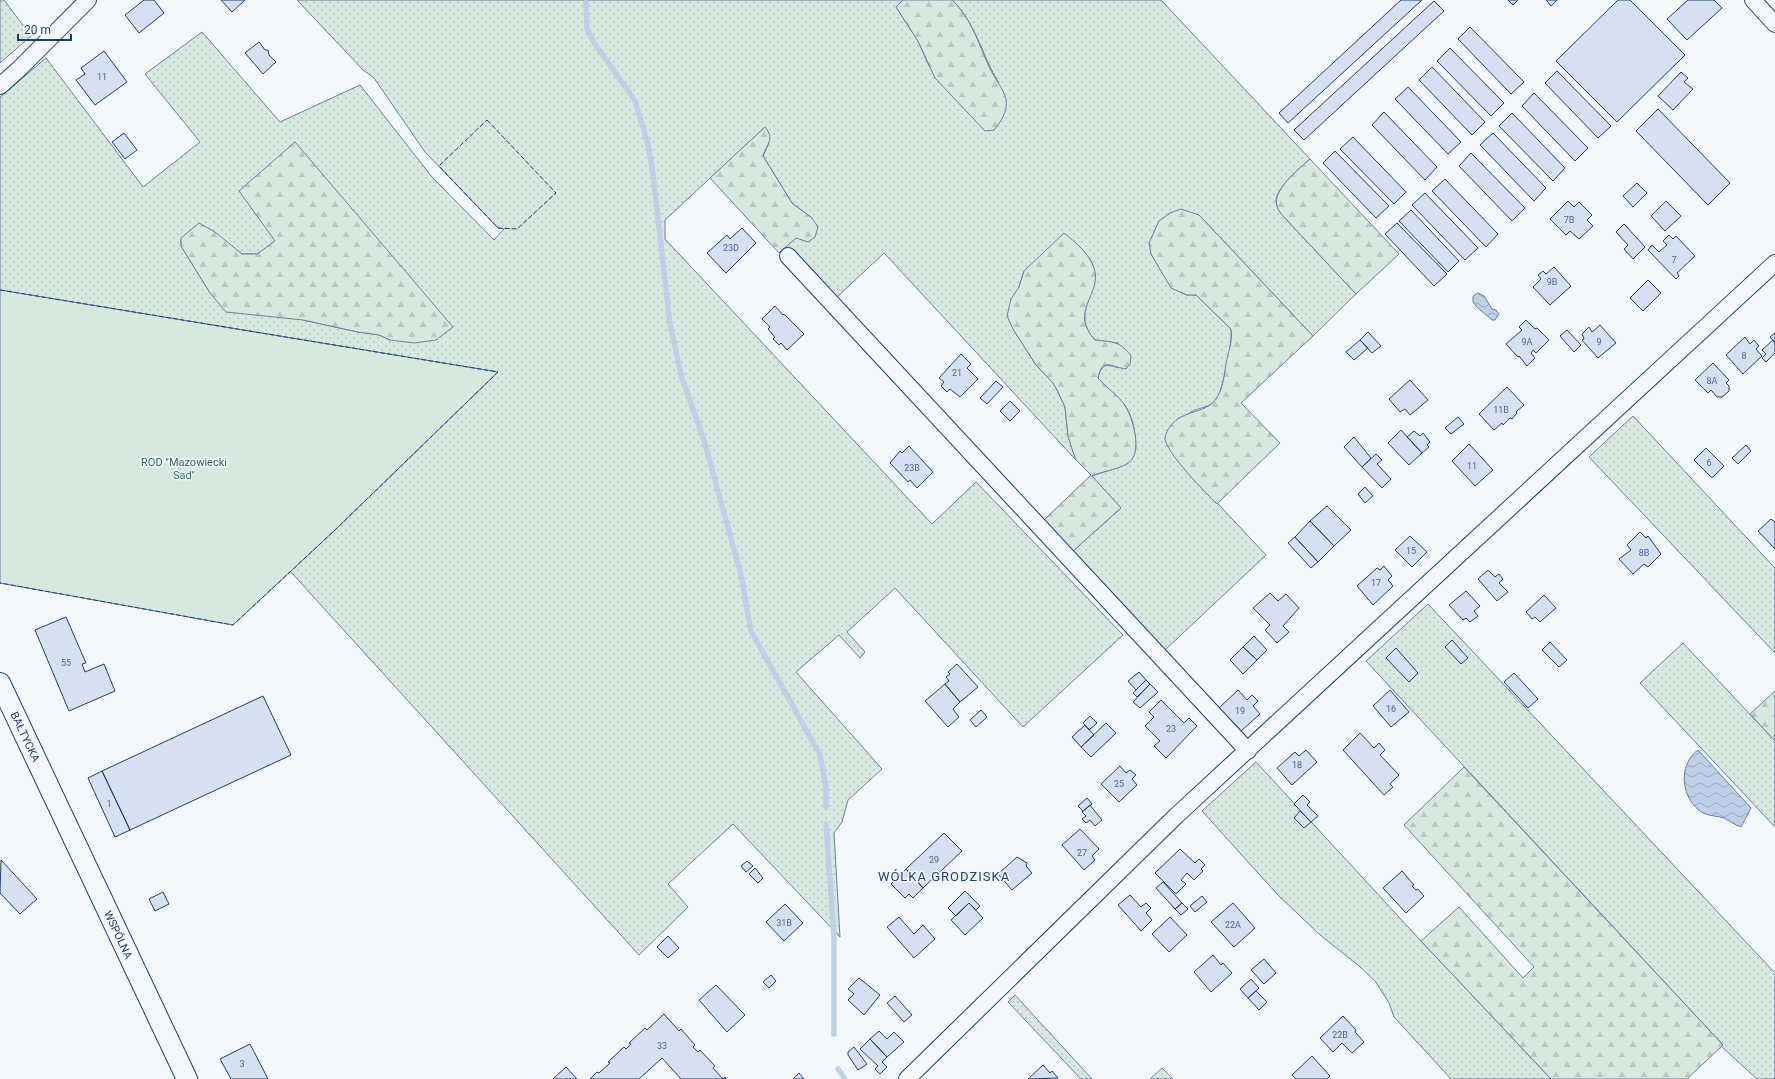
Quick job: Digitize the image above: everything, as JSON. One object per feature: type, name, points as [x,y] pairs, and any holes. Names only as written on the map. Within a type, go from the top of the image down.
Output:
[{"type":"street","points":[[0,86],[88,0]]},
{"type":"street","points":[[1754,0],[1775,24]]},
{"type":"street","points":[[788,256],[1248,751]]},
{"type":"street","points":[[907,1079],[1176,816],[1775,263]]},
{"type":"street","name":"BAŁTYCKA","points":[[0,683],[50,791]]},
{"type":"street","name":"WSPÓLNA","points":[[50,791],[186,1079]]},
{"type":"green space","points":[[0,0],[4,0],[31,36],[0,63]]},
{"type":"green space","points":[[297,0],[903,0],[896,7],[918,41],[929,66],[999,83],[973,29],[960,9],[952,0],[1161,0],[1310,159],[1280,189],[1276,200],[1277,205],[1284,217],[1356,294],[1313,336],[1199,215],[1170,213],[1160,221],[1154,231],[1151,254],[1171,287],[1187,295],[1196,295],[1231,329],[1227,365],[1222,386],[1216,400],[1210,405],[1191,412],[1165,438],[1177,460],[1266,555],[1165,650],[1073,551],[1121,508],[1091,476],[1120,467],[1136,449],[1131,418],[1126,407],[1098,378],[1102,368],[1105,366],[1118,368],[1118,343],[1095,340],[1088,331],[1085,322],[1085,313],[1094,279],[1094,269],[1088,256],[1078,246],[1024,271],[1019,287],[1013,329],[1036,365],[1053,383],[1057,390],[1065,407],[1068,436],[1076,460],[884,253],[837,297],[786,246],[796,238],[812,218],[792,203],[763,156],[769,143],[764,128],[665,220],[665,239],[932,524],[976,482],[1123,635],[1023,727],[895,588],[847,632],[865,652],[860,658],[839,635],[796,672],[882,769],[848,800],[842,822],[834,833],[840,937],[733,824],[668,884],[688,907],[639,955],[290,571],[498,372],[0,290],[0,97],[46,58],[143,187],[200,142],[145,74],[202,32],[280,122],[360,85],[432,177],[494,240],[504,229],[498,228],[425,152],[374,78],[363,70]],"holes":[[[181,239],[232,246],[242,254],[257,254],[276,241],[390,340],[379,335],[303,320],[210,293],[181,246]]]},
{"type":"green space","points":[[903,0],[952,0],[965,15],[990,69],[1005,95],[1006,108],[994,130],[985,131],[935,78],[918,41],[896,7]]},
{"type":"green space","points":[[765,127],[770,138],[763,156],[792,203],[812,218],[818,227],[815,237],[808,242],[796,238],[779,253],[710,178]]},
{"type":"green space","points":[[295,142],[453,327],[436,340],[414,343],[390,340],[379,335],[303,320],[226,312],[210,293],[181,246],[181,238],[199,223],[215,232],[242,254],[257,254],[275,241],[239,191]]},
{"type":"green space","points":[[1310,159],[1399,254],[1356,294],[1283,216],[1277,207],[1278,193],[1282,187],[1293,174]]},
{"type":"green space","points":[[1181,209],[1199,215],[1313,336],[1241,403],[1280,443],[1217,504],[1179,462],[1172,453],[1165,438],[1169,428],[1181,417],[1209,406],[1216,399],[1223,382],[1231,338],[1231,329],[1196,295],[1187,295],[1171,288],[1151,254],[1149,243],[1159,221],[1170,213]]},
{"type":"green space","points":[[1064,233],[1089,257],[1094,268],[1096,277],[1085,311],[1085,320],[1088,330],[1095,340],[1116,343],[1123,347],[1131,356],[1130,364],[1126,369],[1112,365],[1105,365],[1102,367],[1098,378],[1124,404],[1131,417],[1136,444],[1132,459],[1127,464],[1092,476],[1121,508],[1073,551],[1044,520],[1091,475],[1076,460],[1068,436],[1065,407],[1057,390],[1053,383],[1036,365],[1013,329],[1007,316],[1011,299],[1019,287],[1024,271]]},
{"type":"green space","name":"ROD \"Mazowiecki Sad\"","points":[[0,290],[498,372],[335,530],[233,625],[0,583]]},
{"type":"green space","points":[[1633,416],[1775,568],[1775,653],[1589,457]]},
{"type":"green space","points":[[1428,604],[1775,973],[1775,1079],[1757,1079],[1721,1046],[1723,1045],[1366,661]]},
{"type":"green space","points":[[1683,643],[1775,741],[1775,827],[1640,683]]},
{"type":"green space","points":[[1775,691],[1775,741],[1750,714]]},
{"type":"green space","points":[[1256,762],[1551,1079],[1451,1079],[1394,1017],[1389,1003],[1376,982],[1359,966],[1319,934],[1278,895],[1202,811]]},
{"type":"green space","points":[[1464,767],[1723,1045],[1687,1079],[1551,1079],[1421,941],[1459,907],[1523,978],[1534,967],[1404,825]]},
{"type":"green space","points":[[1015,995],[1092,1079],[1081,1079],[1008,1002]]},
{"type":"green space","points":[[1162,1068],[1173,1079],[1150,1079]]},
{"type":"water","points":[[1478,293],[1484,296],[1492,309],[1496,310],[1499,314],[1495,320],[1492,320],[1473,302],[1473,296]]},
{"type":"water","points":[[1698,750],[1751,808],[1741,827],[1724,818],[1703,813],[1690,800],[1684,782],[1685,773],[1691,756]]},
{"type":"building","points":[[144,0],[154,0],[164,13],[139,33],[125,15]]},
{"type":"building","points":[[221,0],[245,0],[232,12]]},
{"type":"building","points":[[1401,0],[1422,0],[1288,123],[1279,113]]},
{"type":"building","points":[[1508,0],[1518,0],[1513,5]]},
{"type":"building","points":[[1546,0],[1557,0],[1551,6]]},
{"type":"building","points":[[1618,0],[1630,0],[1685,55],[1617,122],[1556,61]]},
{"type":"building","points":[[1688,0],[1714,0],[1722,8],[1687,40],[1667,19]]},
{"type":"building","points":[[1434,1],[1444,11],[1304,140],[1294,130]]},
{"type":"building","points":[[1470,27],[1524,82],[1511,94],[1458,39]]},
{"type":"building","points":[[259,42],[265,50],[268,50],[269,55],[276,62],[263,74],[245,53]]},
{"type":"building","points":[[1450,48],[1504,103],[1491,116],[1437,61]]},
{"type":"building","points":[[104,51],[127,82],[95,105],[76,80],[85,74],[81,68]]},
{"type":"building","points":[[1432,67],[1485,122],[1472,135],[1419,80]]},
{"type":"building","points":[[1557,71],[1611,126],[1598,138],[1545,83]]},
{"type":"building","points":[[1681,72],[1688,78],[1684,82],[1693,89],[1673,110],[1658,96]]},
{"type":"building","points":[[1408,87],[1461,142],[1448,154],[1395,99]]},
{"type":"building","points":[[1534,93],[1588,148],[1575,161],[1522,106]]},
{"type":"building","points":[[1658,109],[1730,183],[1708,205],[1636,131]]},
{"type":"building","points":[[1384,112],[1437,167],[1425,180],[1372,125]]},
{"type":"building","points":[[1512,113],[1565,168],[1553,181],[1499,126]]},
{"type":"building","points":[[124,133],[137,150],[125,159],[112,142]]},
{"type":"building","points":[[1493,133],[1546,188],[1534,201],[1480,145]]},
{"type":"building","points":[[1353,137],[1406,192],[1394,204],[1340,149]]},
{"type":"building","points":[[1335,151],[1389,206],[1376,218],[1323,163]]},
{"type":"building","points":[[1471,153],[1525,208],[1512,221],[1459,166]]},
{"type":"building","points":[[1445,179],[1498,234],[1486,247],[1432,191]]},
{"type":"building","points":[[1637,183],[1647,193],[1633,207],[1623,196]]},
{"type":"building","points":[[1425,193],[1478,248],[1465,260],[1412,205]]},
{"type":"building","points":[[1568,201],[1574,207],[1579,202],[1592,215],[1587,220],[1593,226],[1579,239],[1570,231],[1566,235],[1550,219]]},
{"type":"building","points":[[1666,201],[1681,216],[1665,231],[1651,216]]},
{"type":"building","points":[[1411,210],[1459,261],[1448,272],[1399,221]]},
{"type":"building","points":[[1397,223],[1447,274],[1434,286],[1385,234]]},
{"type":"building","points":[[1624,224],[1645,247],[1633,259],[1624,249],[1628,245],[1616,232]]},
{"type":"building","points":[[742,228],[756,243],[726,273],[707,253],[727,235],[730,239]]},
{"type":"building","points":[[1669,235],[1673,239],[1676,236],[1695,256],[1677,273],[1679,276],[1676,279],[1648,250],[1652,245],[1659,252],[1667,245],[1663,241]]},
{"type":"building","points":[[1554,267],[1571,286],[1550,305],[1533,287],[1541,279],[1538,275],[1543,271],[1546,274]]},
{"type":"building","points":[[1648,280],[1661,293],[1643,311],[1630,298]]},
{"type":"building","points":[[775,306],[804,334],[787,350],[781,343],[779,345],[773,339],[775,337],[768,329],[770,327],[762,319]]},
{"type":"building","points":[[1526,320],[1549,340],[1536,353],[1533,350],[1531,353],[1535,358],[1527,366],[1506,344],[1522,330],[1519,327]]},
{"type":"building","points":[[1600,325],[1616,343],[1598,358],[1582,340],[1584,339],[1582,334],[1589,327],[1592,332]]},
{"type":"building","points":[[1567,330],[1581,345],[1574,352],[1560,336]]},
{"type":"building","points":[[1368,332],[1381,346],[1372,353],[1360,340]]},
{"type":"building","points":[[1775,333],[1775,343],[1770,337]]},
{"type":"building","points":[[1745,337],[1750,344],[1754,340],[1759,346],[1756,349],[1762,356],[1743,374],[1726,355]]},
{"type":"building","points":[[1360,340],[1368,348],[1354,360],[1346,352]]},
{"type":"building","points":[[1773,340],[1775,343],[1775,353],[1766,362],[1762,358],[1766,354],[1762,350]]},
{"type":"building","points":[[961,354],[971,364],[967,368],[978,379],[960,397],[950,389],[947,392],[941,386],[944,382],[939,378]]},
{"type":"building","points":[[1713,363],[1729,380],[1726,383],[1729,386],[1729,391],[1722,397],[1717,397],[1711,390],[1708,393],[1695,380]]},
{"type":"building","points":[[1410,380],[1428,400],[1410,415],[1405,409],[1400,412],[1389,399]]},
{"type":"building","points":[[996,381],[1003,387],[987,404],[980,398]]},
{"type":"building","points":[[1507,387],[1524,405],[1516,412],[1517,413],[1512,419],[1510,418],[1503,425],[1502,423],[1494,430],[1479,414]]},
{"type":"building","points":[[1010,401],[1020,411],[1010,421],[1000,411]]},
{"type":"building","points":[[1458,417],[1464,424],[1451,434],[1445,428]]},
{"type":"building","points":[[1401,430],[1422,453],[1409,465],[1388,443]]},
{"type":"building","points":[[1414,431],[1420,436],[1423,433],[1430,442],[1427,445],[1429,447],[1422,453],[1407,437]]},
{"type":"building","points":[[1354,437],[1371,458],[1362,467],[1344,447]]},
{"type":"building","points":[[1469,444],[1493,470],[1475,486],[1452,461]]},
{"type":"building","points":[[1746,445],[1751,451],[1738,464],[1732,458]]},
{"type":"building","points":[[909,446],[933,472],[917,488],[910,480],[908,482],[890,463],[900,451],[902,453]]},
{"type":"building","points":[[1706,448],[1724,466],[1712,478],[1694,460]]},
{"type":"building","points":[[1376,454],[1382,460],[1377,464],[1391,479],[1382,488],[1362,467]]},
{"type":"building","points":[[1365,487],[1373,496],[1365,503],[1358,494]]},
{"type":"building","points":[[1327,506],[1351,530],[1334,546],[1310,521]]},
{"type":"building","points":[[1771,519],[1775,522],[1775,549],[1758,531]]},
{"type":"building","points":[[1310,521],[1334,546],[1318,562],[1295,537]]},
{"type":"building","points":[[1640,532],[1646,538],[1648,536],[1661,554],[1648,567],[1644,564],[1633,574],[1619,559],[1631,550],[1627,545]]},
{"type":"building","points":[[1410,536],[1427,552],[1412,567],[1395,550]]},
{"type":"building","points":[[1295,537],[1318,562],[1311,568],[1288,543]]},
{"type":"building","points":[[1384,566],[1392,576],[1388,580],[1393,586],[1373,605],[1357,586],[1377,568],[1380,570]]},
{"type":"building","points":[[1488,570],[1495,577],[1499,574],[1503,579],[1499,583],[1508,592],[1497,601],[1478,579]]},
{"type":"building","points":[[1466,591],[1480,606],[1474,611],[1478,616],[1470,622],[1466,618],[1463,620],[1449,605]]},
{"type":"building","points":[[1270,593],[1278,601],[1286,594],[1299,608],[1283,626],[1289,632],[1277,643],[1265,630],[1270,625],[1253,608]]},
{"type":"building","points":[[1544,595],[1556,608],[1540,622],[1535,617],[1532,619],[1526,612]]},
{"type":"building","points":[[66,617],[86,663],[82,664],[85,672],[104,664],[115,691],[69,711],[35,630]]},
{"type":"building","points":[[1254,636],[1267,650],[1257,660],[1243,647]]},
{"type":"building","points":[[1452,640],[1468,658],[1461,664],[1445,647]]},
{"type":"building","points":[[1550,642],[1567,660],[1559,667],[1542,650]]},
{"type":"building","points":[[1243,647],[1257,660],[1243,674],[1230,660]]},
{"type":"building","points":[[1396,648],[1418,673],[1409,682],[1386,658]]},
{"type":"building","points":[[957,664],[978,687],[960,702],[945,684],[949,681],[946,677],[950,674],[948,672]]},
{"type":"building","points":[[1139,672],[1146,680],[1136,690],[1128,681]]},
{"type":"building","points":[[1514,673],[1538,699],[1528,708],[1504,682]]},
{"type":"building","points":[[1146,680],[1150,684],[1137,697],[1133,693]]},
{"type":"building","points":[[945,684],[960,702],[953,709],[959,717],[948,727],[925,701]]},
{"type":"building","points":[[1150,684],[1158,692],[1140,708],[1133,702]]},
{"type":"building","points":[[1238,690],[1247,700],[1252,695],[1258,701],[1253,706],[1260,714],[1241,731],[1219,708]]},
{"type":"building","points":[[1390,690],[1409,712],[1391,727],[1373,706]]},
{"type":"building","points":[[263,696],[291,755],[130,830],[102,771]]},
{"type":"building","points":[[1161,700],[1184,723],[1189,718],[1197,726],[1166,758],[1154,746],[1160,741],[1145,726],[1154,717],[1149,712]]},
{"type":"building","points":[[981,710],[987,717],[976,727],[970,720]]},
{"type":"building","points":[[1090,716],[1097,723],[1089,730],[1083,723]]},
{"type":"building","points":[[1106,723],[1116,733],[1091,757],[1081,747]]},
{"type":"building","points":[[1085,725],[1094,735],[1081,747],[1072,737]]},
{"type":"building","points":[[1360,733],[1374,748],[1379,743],[1385,750],[1380,755],[1399,775],[1390,784],[1393,787],[1384,795],[1343,750]]},
{"type":"building","points":[[1306,750],[1317,762],[1292,785],[1277,768],[1295,752],[1299,756]]},
{"type":"building","points":[[1120,766],[1126,773],[1130,770],[1136,775],[1132,779],[1137,785],[1119,802],[1101,784]]},
{"type":"building","points":[[102,771],[130,830],[115,837],[88,778]]},
{"type":"building","points":[[1303,795],[1310,802],[1307,805],[1318,816],[1311,822],[1294,804]]},
{"type":"building","points":[[1087,798],[1092,804],[1083,811],[1078,806]]},
{"type":"building","points":[[1090,805],[1102,820],[1095,826],[1090,820],[1086,823],[1082,819],[1086,816],[1082,812]]},
{"type":"building","points":[[1300,811],[1311,822],[1304,828],[1294,818]]},
{"type":"building","points":[[1080,829],[1099,849],[1092,856],[1095,860],[1084,870],[1062,845]]},
{"type":"building","points":[[944,833],[962,851],[923,888],[906,869]]},
{"type":"building","points":[[1180,849],[1195,863],[1199,859],[1205,865],[1201,869],[1203,871],[1194,880],[1187,873],[1181,880],[1186,884],[1176,894],[1155,873]]},
{"type":"building","points":[[1017,857],[1027,863],[1026,866],[1032,873],[1012,890],[998,874]]},
{"type":"building","points":[[1,860],[37,899],[20,914],[0,893]]},
{"type":"building","points":[[747,861],[753,866],[746,872],[741,866]]},
{"type":"building","points":[[755,868],[763,878],[758,883],[749,874]]},
{"type":"building","points":[[906,869],[923,888],[913,898],[909,894],[905,898],[891,884]]},
{"type":"building","points":[[1402,871],[1414,885],[1412,886],[1416,890],[1418,889],[1424,896],[1406,913],[1383,888]]},
{"type":"building","points":[[1163,882],[1182,903],[1175,909],[1156,888]]},
{"type":"building","points":[[965,891],[980,906],[976,910],[969,903],[956,916],[948,908]]},
{"type":"building","points":[[163,892],[169,904],[155,911],[149,899]]},
{"type":"building","points":[[1130,895],[1141,907],[1146,903],[1151,908],[1146,913],[1152,920],[1141,931],[1118,905]]},
{"type":"building","points":[[1202,896],[1207,902],[1195,912],[1190,906]]},
{"type":"building","points":[[969,903],[983,918],[965,935],[951,920]]},
{"type":"building","points":[[1182,903],[1188,909],[1181,915],[1175,909]]},
{"type":"building","points":[[1233,903],[1255,928],[1234,947],[1211,922]]},
{"type":"building","points":[[785,904],[803,923],[784,941],[766,922]]},
{"type":"building","points":[[899,917],[914,934],[923,925],[935,939],[914,958],[887,927]]},
{"type":"building","points":[[1170,917],[1187,935],[1169,952],[1152,934]]},
{"type":"building","points":[[668,936],[679,948],[668,958],[657,947]]},
{"type":"building","points":[[1213,955],[1221,965],[1223,963],[1232,973],[1211,992],[1194,972]]},
{"type":"building","points":[[1264,959],[1276,973],[1264,984],[1251,970]]},
{"type":"building","points":[[771,975],[776,981],[769,988],[763,982]]},
{"type":"building","points":[[859,978],[880,995],[864,1015],[848,1000],[854,994],[848,989]]},
{"type":"building","points":[[1251,979],[1259,988],[1248,998],[1240,989]]},
{"type":"building","points":[[716,985],[745,1015],[727,1032],[699,1000]]},
{"type":"building","points":[[1256,991],[1267,1002],[1259,1010],[1248,998]]},
{"type":"building","points":[[895,996],[912,1015],[904,1022],[887,1003]]},
{"type":"building","points":[[664,1014],[679,1031],[681,1029],[695,1045],[693,1047],[698,1052],[700,1050],[715,1066],[713,1068],[723,1079],[681,1079],[662,1058],[639,1079],[590,1079],[610,1063],[608,1062],[624,1047],[626,1049],[631,1044],[629,1043],[645,1028],[647,1030]]},
{"type":"building","points":[[1343,1016],[1356,1030],[1355,1032],[1364,1042],[1352,1053],[1342,1043],[1333,1052],[1320,1038]]},
{"type":"building","points":[[879,1031],[887,1039],[894,1032],[904,1042],[887,1057],[870,1039]]},
{"type":"building","points":[[870,1039],[887,1057],[882,1062],[887,1067],[880,1074],[875,1069],[878,1066],[860,1049]]},
{"type":"building","points":[[250,1044],[268,1079],[231,1079],[220,1059]]},
{"type":"building","points":[[854,1047],[867,1064],[858,1070],[848,1055],[848,1052]]},
{"type":"building","points":[[1312,1056],[1330,1076],[1327,1079],[1296,1079],[1292,1075]]},
{"type":"building","points":[[1043,1065],[1050,1073],[1052,1071],[1058,1078],[1028,1079]]},
{"type":"building","points":[[566,1067],[577,1079],[553,1079]]},
{"type":"building","points":[[799,1073],[804,1079],[793,1079]]},
{"type":"waterway","points":[[586,3],[587,28],[593,41],[635,101],[648,144],[653,174],[670,325],[682,378],[704,440],[741,575],[751,631],[820,755],[826,787],[826,807]]},
{"type":"waterway","points":[[826,824],[834,937],[834,1034]]},
{"type":"waterway","points":[[838,1069],[845,1079]]},
{"type":"fence","points":[[487,120],[556,193],[517,229],[498,228],[439,166],[487,120]]},
{"type":"fence","points":[[0,290],[498,372],[335,530],[233,625],[0,583]]},
{"type":"district","name":"WÓLKA GRODZISKA","points":[[944,876]]}]
